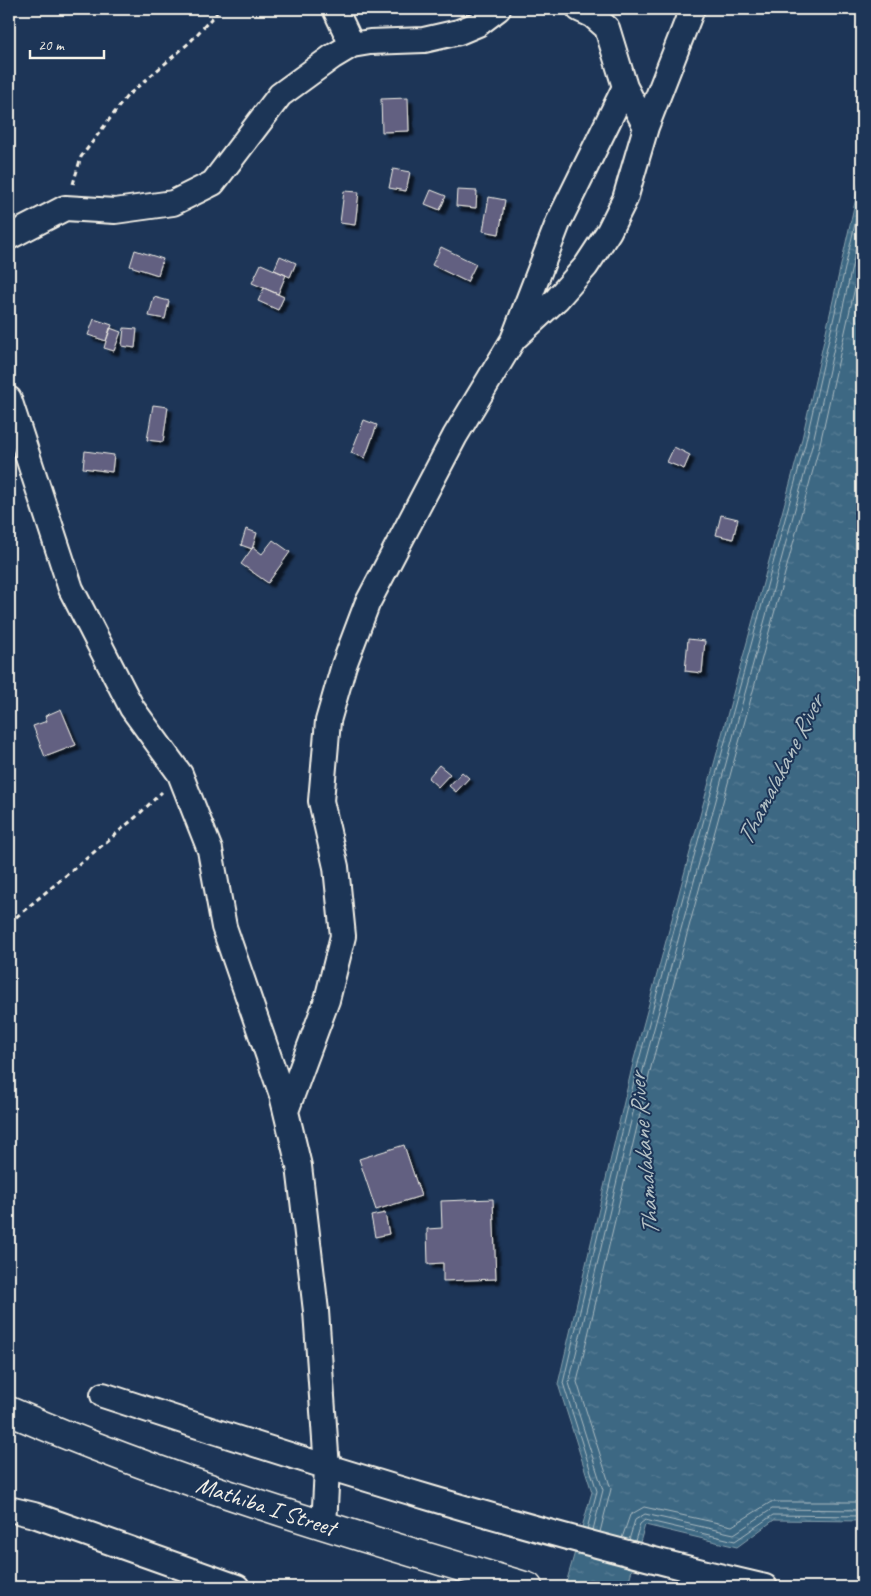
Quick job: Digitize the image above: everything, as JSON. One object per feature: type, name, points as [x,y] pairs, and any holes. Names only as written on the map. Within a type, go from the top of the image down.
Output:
[{"type":"street","points":[[335,9],[352,45]]},
{"type":"street","points":[[9,237],[65,208],[115,211],[173,203],[213,183],[280,95],[315,68],[352,45],[370,42],[424,40],[451,34],[478,24],[498,9]]},
{"type":"street","points":[[579,9],[592,15],[607,28],[626,87],[646,127]]},
{"type":"street","points":[[513,340],[557,299],[586,266],[609,232],[625,199],[646,127],[692,9]]},
{"type":"street","points":[[286,1111],[327,1000],[343,936],[336,867],[322,801],[328,721],[344,665],[367,604],[450,445],[513,340],[558,223],[626,87]]},
{"type":"street","points":[[9,399],[71,589],[132,708],[180,774],[210,850],[224,927],[286,1111],[299,1166],[310,1262],[327,1468],[324,1526]]},
{"type":"street","points":[[103,1395],[327,1468],[573,1540],[755,1585]]},
{"type":"street","name":"Mathiba I Street","points":[[9,1411],[56,1432],[194,1483],[324,1526],[528,1587]]},
{"type":"street","points":[[9,1509],[34,1515],[237,1587]]},
{"type":"path","points":[[65,208],[82,157],[126,96],[189,42],[220,9]]},
{"type":"path","points":[[9,923],[136,817],[180,774]]},
{"type":"water","name":"Thamalakane River","points":[[862,171],[862,1521],[774,1520],[737,1547],[645,1525],[627,1587],[565,1587],[592,1492],[558,1384],[634,1059],[801,443]]},
{"type":"building","points":[[408,98],[409,131],[382,132],[381,99]]},
{"type":"building","points":[[393,169],[410,172],[406,191],[389,188]]},
{"type":"building","points":[[431,190],[446,196],[440,210],[425,204]]},
{"type":"building","points":[[457,190],[477,191],[476,208],[456,206]]},
{"type":"building","points":[[344,191],[359,192],[355,225],[340,223]]},
{"type":"building","points":[[489,197],[505,200],[499,234],[483,231]]},
{"type":"building","points":[[441,247],[476,264],[467,282],[432,265]]},
{"type":"building","points":[[135,250],[163,259],[158,275],[130,266]]},
{"type":"building","points":[[280,256],[296,263],[290,277],[274,270]]},
{"type":"building","points":[[261,264],[286,275],[278,294],[252,283]]},
{"type":"building","points":[[264,288],[284,297],[278,310],[258,301]]},
{"type":"building","points":[[154,297],[169,301],[165,319],[149,316]]},
{"type":"building","points":[[94,319],[112,325],[106,341],[88,335]]},
{"type":"building","points":[[110,328],[121,332],[114,351],[104,348]]},
{"type":"building","points":[[124,328],[137,329],[135,348],[122,346]]},
{"type":"building","points":[[153,405],[168,407],[163,442],[147,440]]},
{"type":"building","points":[[364,420],[377,425],[365,458],[351,453]]},
{"type":"building","points":[[674,447],[690,455],[684,469],[667,462]]},
{"type":"building","points":[[85,451],[114,455],[112,472],[83,468]]},
{"type":"building","points":[[721,515],[738,519],[733,539],[716,535]]},
{"type":"building","points":[[246,529],[257,533],[252,549],[241,545]]},
{"type":"building","points":[[273,540],[290,552],[268,583],[241,564],[253,547],[262,554]]},
{"type":"building","points":[[688,639],[705,641],[702,673],[685,671]]},
{"type":"building","points":[[61,709],[76,745],[45,757],[33,726],[47,721],[45,716]]},
{"type":"building","points":[[439,765],[450,774],[438,787],[428,778]]},
{"type":"building","points":[[462,772],[469,778],[456,792],[449,786]]},
{"type":"building","points":[[404,1145],[421,1196],[376,1210],[359,1159]]},
{"type":"building","points":[[493,1199],[496,1279],[443,1281],[443,1263],[428,1264],[427,1229],[442,1228],[441,1201]]},
{"type":"building","points":[[385,1213],[389,1234],[375,1237],[371,1216]]}]
